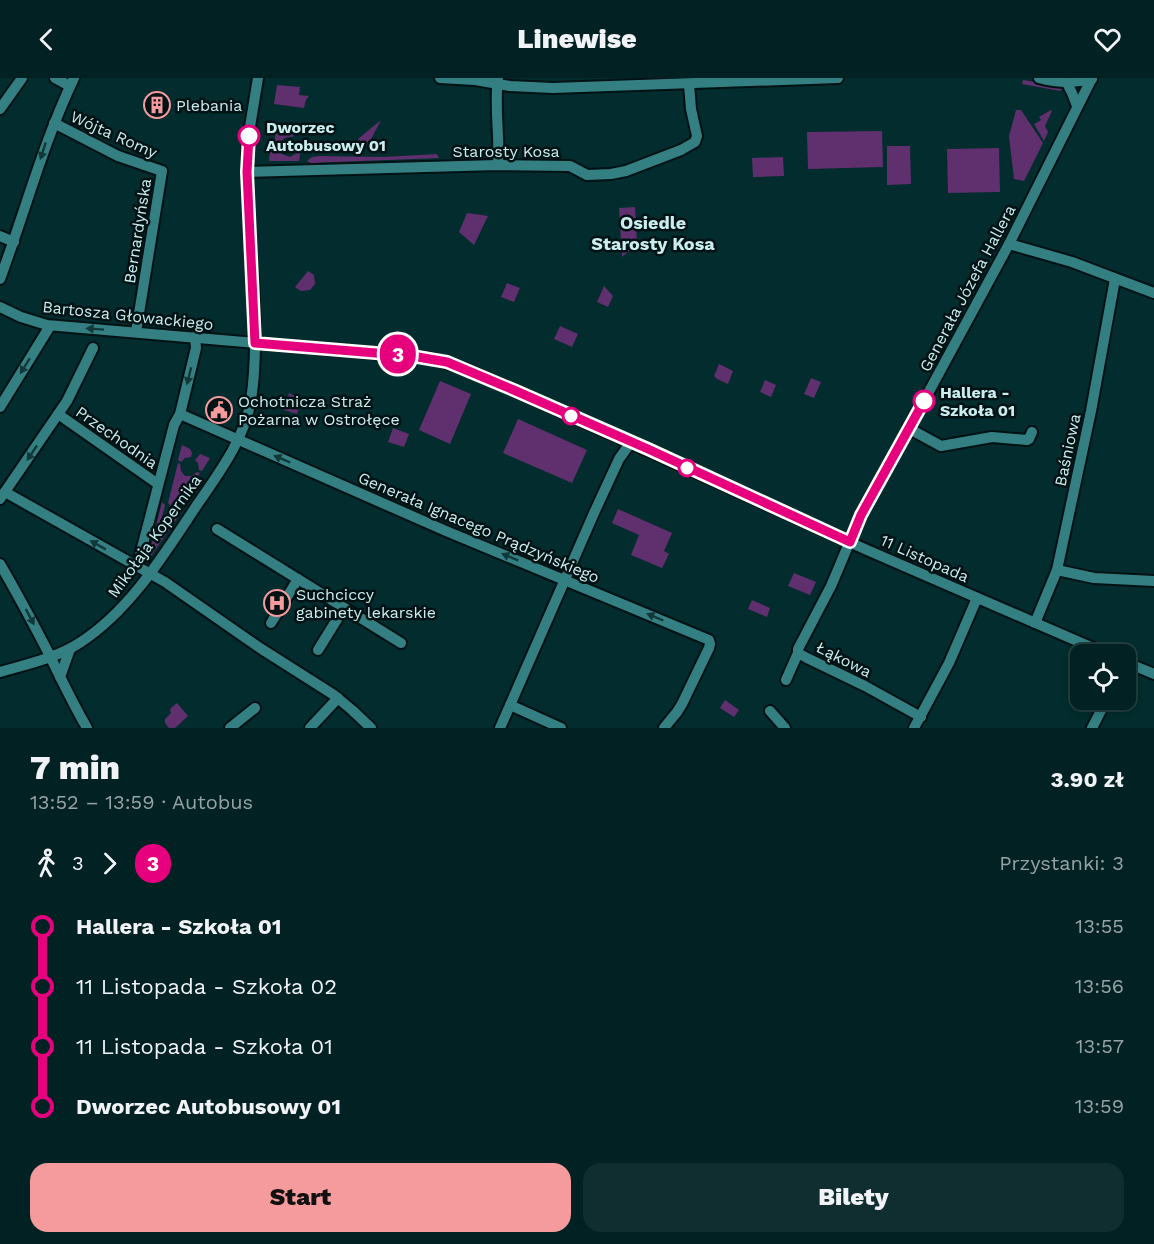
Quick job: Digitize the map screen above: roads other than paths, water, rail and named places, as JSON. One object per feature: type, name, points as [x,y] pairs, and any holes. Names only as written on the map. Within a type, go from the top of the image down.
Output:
[{"type":"street","points":[[0,109],[22,78]]},
{"type":"street","points":[[0,279],[54,123],[72,82],[55,78]]},
{"type":"street","name":"Mikołaja Kopernika","points":[[0,672],[70,649],[107,622],[149,573],[238,440],[250,402],[254,376],[255,343],[247,172],[248,139],[258,78]]},
{"type":"street","points":[[440,78],[497,81],[510,86],[553,88],[838,78]]},
{"type":"street","points":[[1039,78],[1066,83],[1091,78]]},
{"type":"street","name":"Generała Józefa Hallera","points":[[850,542],[861,515],[1009,244],[1091,78]]},
{"type":"street","points":[[497,81],[498,165]]},
{"type":"street","points":[[1066,83],[1077,106]]},
{"type":"street","name":"Starosty Kosa","points":[[247,172],[498,165],[570,166],[587,175],[616,173],[692,145],[697,140],[689,84]]},
{"type":"street","name":"Wójta Romy","points":[[54,123],[118,156],[162,171]]},
{"type":"street","name":"Bernardyńska","points":[[136,332],[162,171]]},
{"type":"street","points":[[0,236],[14,242]]},
{"type":"street","points":[[1009,244],[1072,262],[1154,292]]},
{"type":"street","name":"Baśniowa","points":[[1035,623],[1057,570],[1089,422],[1115,279]]},
{"type":"street","name":"Bartosza Głowackiego","points":[[0,307],[21,317],[50,326],[255,343]]},
{"type":"street","points":[[0,406],[50,326]]},
{"type":"street","name":"Mikołaja Kopernika","points":[[137,567],[175,421],[180,414],[196,348],[195,337]]},
{"type":"street","name":"11 Listopada","points":[[255,343],[441,360],[516,391],[850,542],[1084,644]]},
{"type":"street","points":[[93,348],[58,414],[3,496],[165,582],[338,698],[371,728]]},
{"type":"street","name":"Przechodnia","points":[[58,414],[158,484]]},
{"type":"street","points":[[180,414],[238,440]]},
{"type":"street","points":[[908,428],[941,446],[992,437],[1027,440],[1032,432]]},
{"type":"street","name":"Generała Ignacego Prądzyńskiego","points":[[238,440],[709,640],[709,648],[682,704],[664,728]]},
{"type":"street","points":[[500,728],[564,579],[619,459],[631,442]]},
{"type":"street","points":[[217,529],[401,643]]},
{"type":"street","name":"Łąkowa","points":[[850,542],[798,652],[921,717]]},
{"type":"street","points":[[0,564],[87,728]]},
{"type":"street","points":[[1057,570],[1094,578],[1154,581]]},
{"type":"street","points":[[271,623],[298,579]]},
{"type":"street","points":[[914,728],[949,663],[977,598]]},
{"type":"street","points":[[318,650],[344,608]]},
{"type":"street","points":[[60,677],[70,649]]},
{"type":"street","points":[[786,680],[798,652]]},
{"type":"street","points":[[1136,667],[1154,674]]},
{"type":"street","points":[[310,728],[338,698]]},
{"type":"street","points":[[510,705],[561,728]]},
{"type":"street","points":[[230,728],[255,708]]},
{"type":"street","points":[[1092,728],[1101,710]]},
{"type":"street","points":[[770,711],[784,728]]},
{"type":"place","name":"Plebania","points":[[157,105]]},
{"type":"place","name":"Dworzec Autobusowy 01","points":[[249,136]]},
{"type":"place","name":"Hallera - Szkoła 01","points":[[924,401]]},
{"type":"place","name":"Ochotnicza Straż Pożarna w Ostrołęce","points":[[219,410]]},
{"type":"place","name":"Suchciccy gabinety lekarskie","points":[[277,603]]},
{"type":"district","name":"Osiedle Starosty Kosa","points":[[653,233]]}]
